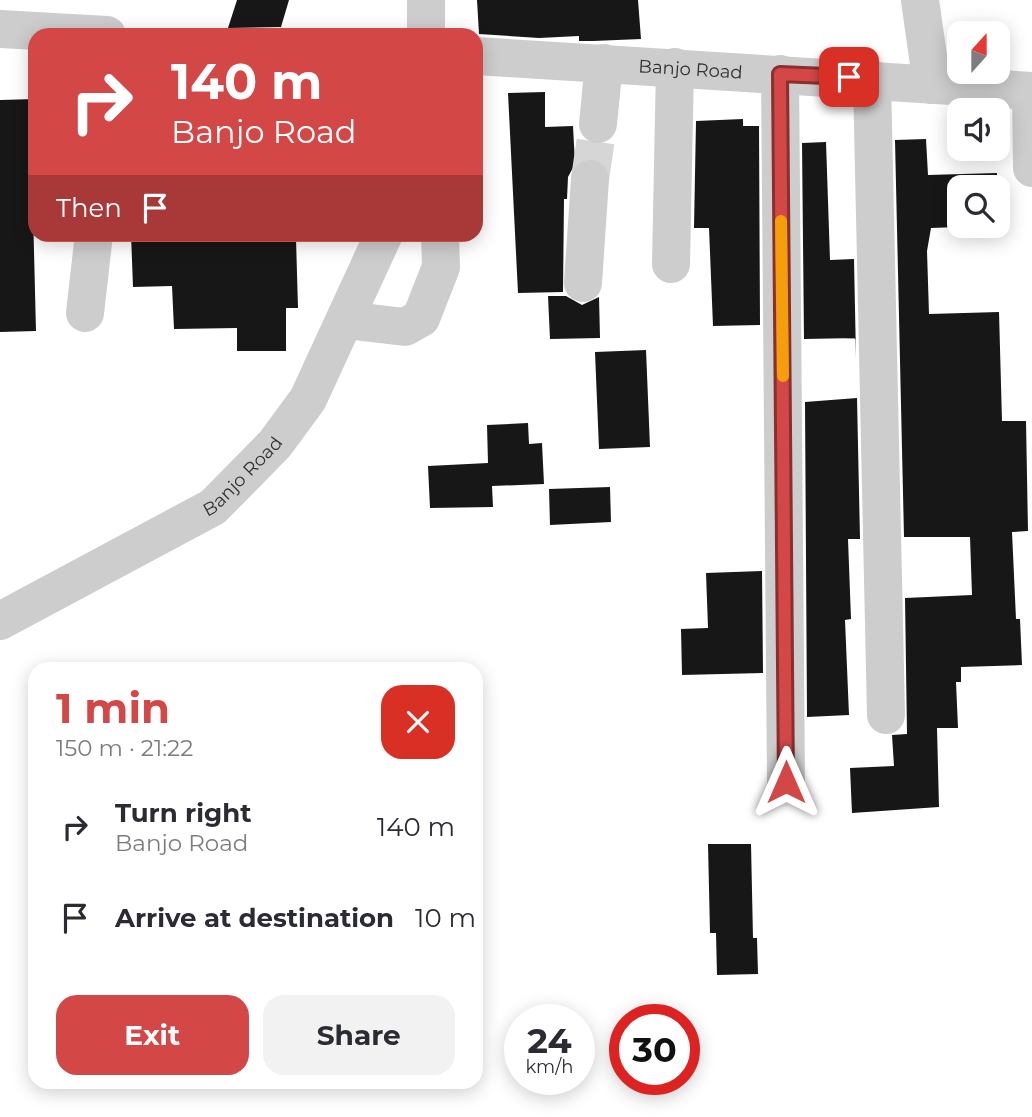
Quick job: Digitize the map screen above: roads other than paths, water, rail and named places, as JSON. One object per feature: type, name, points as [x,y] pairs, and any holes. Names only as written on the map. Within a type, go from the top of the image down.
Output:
[{"type":"street","points":[[426,0],[426,28]]},
{"type":"street","points":[[920,0],[932,85]]},
{"type":"street","points":[[0,29],[28,31]]},
{"type":"street","name":"Banjo Road","points":[[483,56],[1031,91]]},
{"type":"street","points":[[598,124],[604,63]]},
{"type":"street","points":[[671,264],[675,67]]},
{"type":"street","points":[[780,74],[786,782]]},
{"type":"street","points":[[872,79],[886,715]]},
{"type":"street","points":[[1031,91],[1032,168]]},
{"type":"street","points":[[583,283],[590,179]]},
{"type":"street","points":[[85,313],[93,242]]},
{"type":"street","name":"Banjo Road","points":[[0,621],[213,507],[275,444],[308,399],[380,242]]},
{"type":"street","points":[[345,320],[405,327],[421,318],[441,267],[440,242]]},
{"type":"tunnel","points":[[590,179],[598,124]]}]
